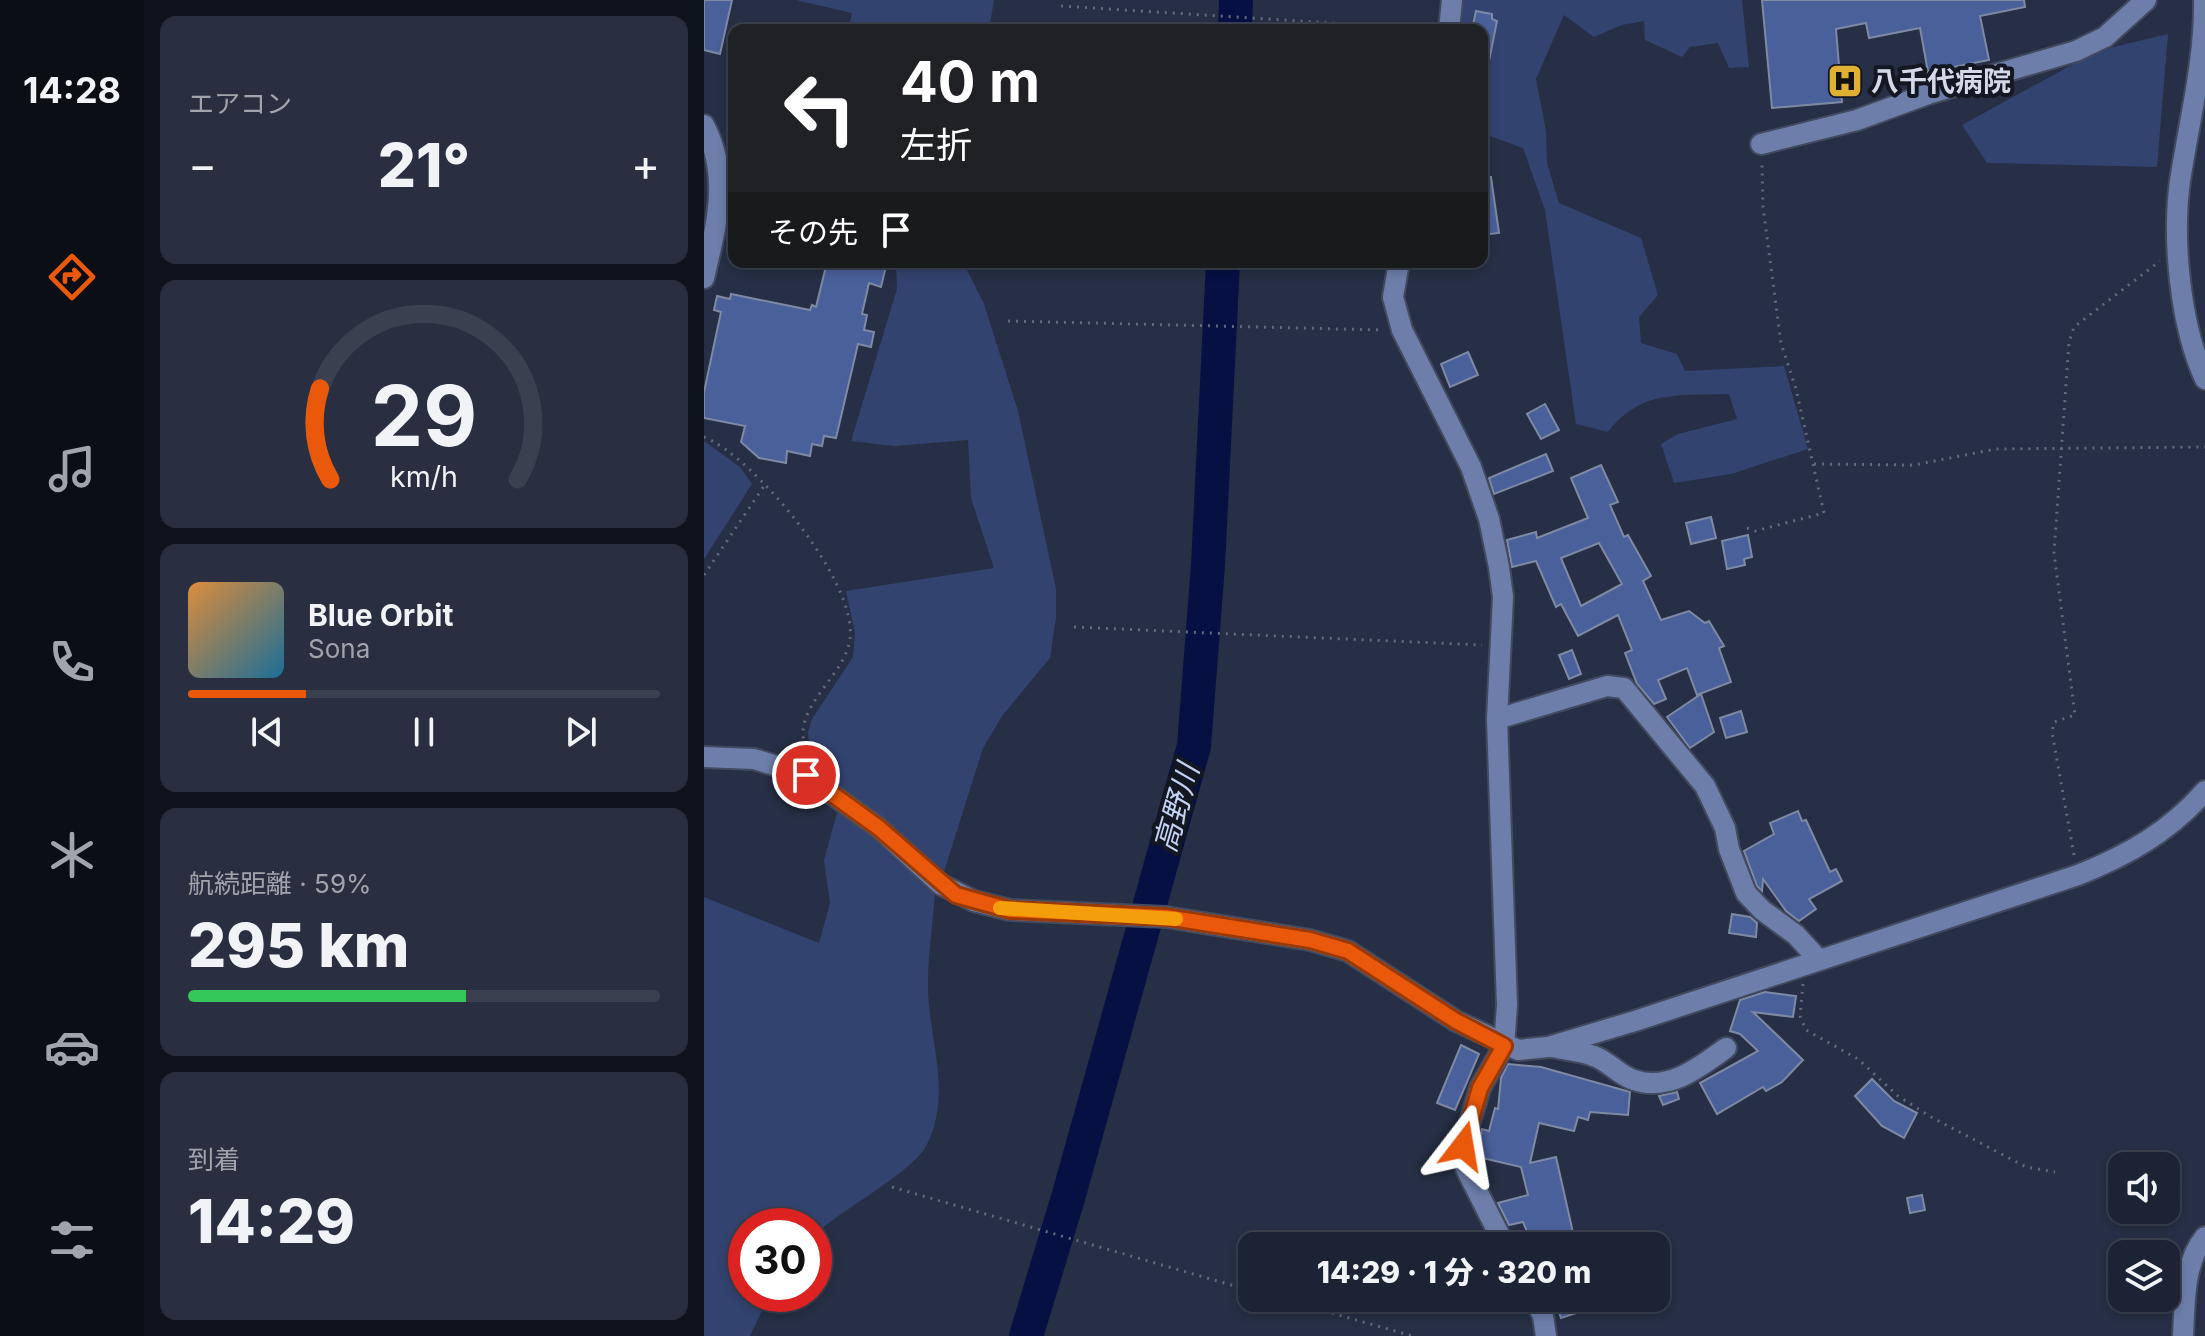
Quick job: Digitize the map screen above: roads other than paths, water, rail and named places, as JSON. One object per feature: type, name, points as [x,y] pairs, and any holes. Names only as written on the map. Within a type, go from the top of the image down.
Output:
[{"type":"street","points":[[1450,24],[1452,0]]},
{"type":"street","points":[[1761,144],[1857,120],[1928,94],[2076,51],[2105,37],[2146,0]]},
{"type":"street","points":[[2204,0],[2203,50],[2180,185],[2179,282],[2205,379]]},
{"type":"street","points":[[704,125],[718,162],[721,183],[704,278]]},
{"type":"street","points":[[1398,268],[1393,297],[1402,330],[1471,467],[1489,519],[1503,597],[1497,719],[1507,1005],[1504,1046],[1480,1088],[1463,1146],[1466,1169],[1498,1232]]},
{"type":"street","points":[[1497,719],[1607,686],[1624,688],[1705,786],[1722,818],[1746,893],[1762,910],[1796,935],[1812,962]]},
{"type":"street","points":[[704,757],[754,759],[806,775],[879,828],[956,895],[1010,910],[1166,917],[1310,940],[1348,951],[1456,1021],[1518,1050],[1548,1047],[2078,875],[2129,854],[2181,818],[2205,791]]},
{"type":"street","points":[[1548,1047],[1596,1057],[1633,1080],[1652,1082],[1673,1080],[1697,1070],[1726,1048]]},
{"type":"street","points":[[2183,1336],[2185,1292],[2193,1259],[2205,1237]]},
{"type":"street","points":[[1541,1312],[1546,1336]]},
{"type":"waterway","name":"高野川","points":[[1235,24],[1236,0]]},
{"type":"waterway","name":"高野川","points":[[1026,1336],[1068,1198],[1194,746],[1208,565],[1223,268]]},
{"type":"place","name":"八千代病院","points":[[1845,81]]}]
